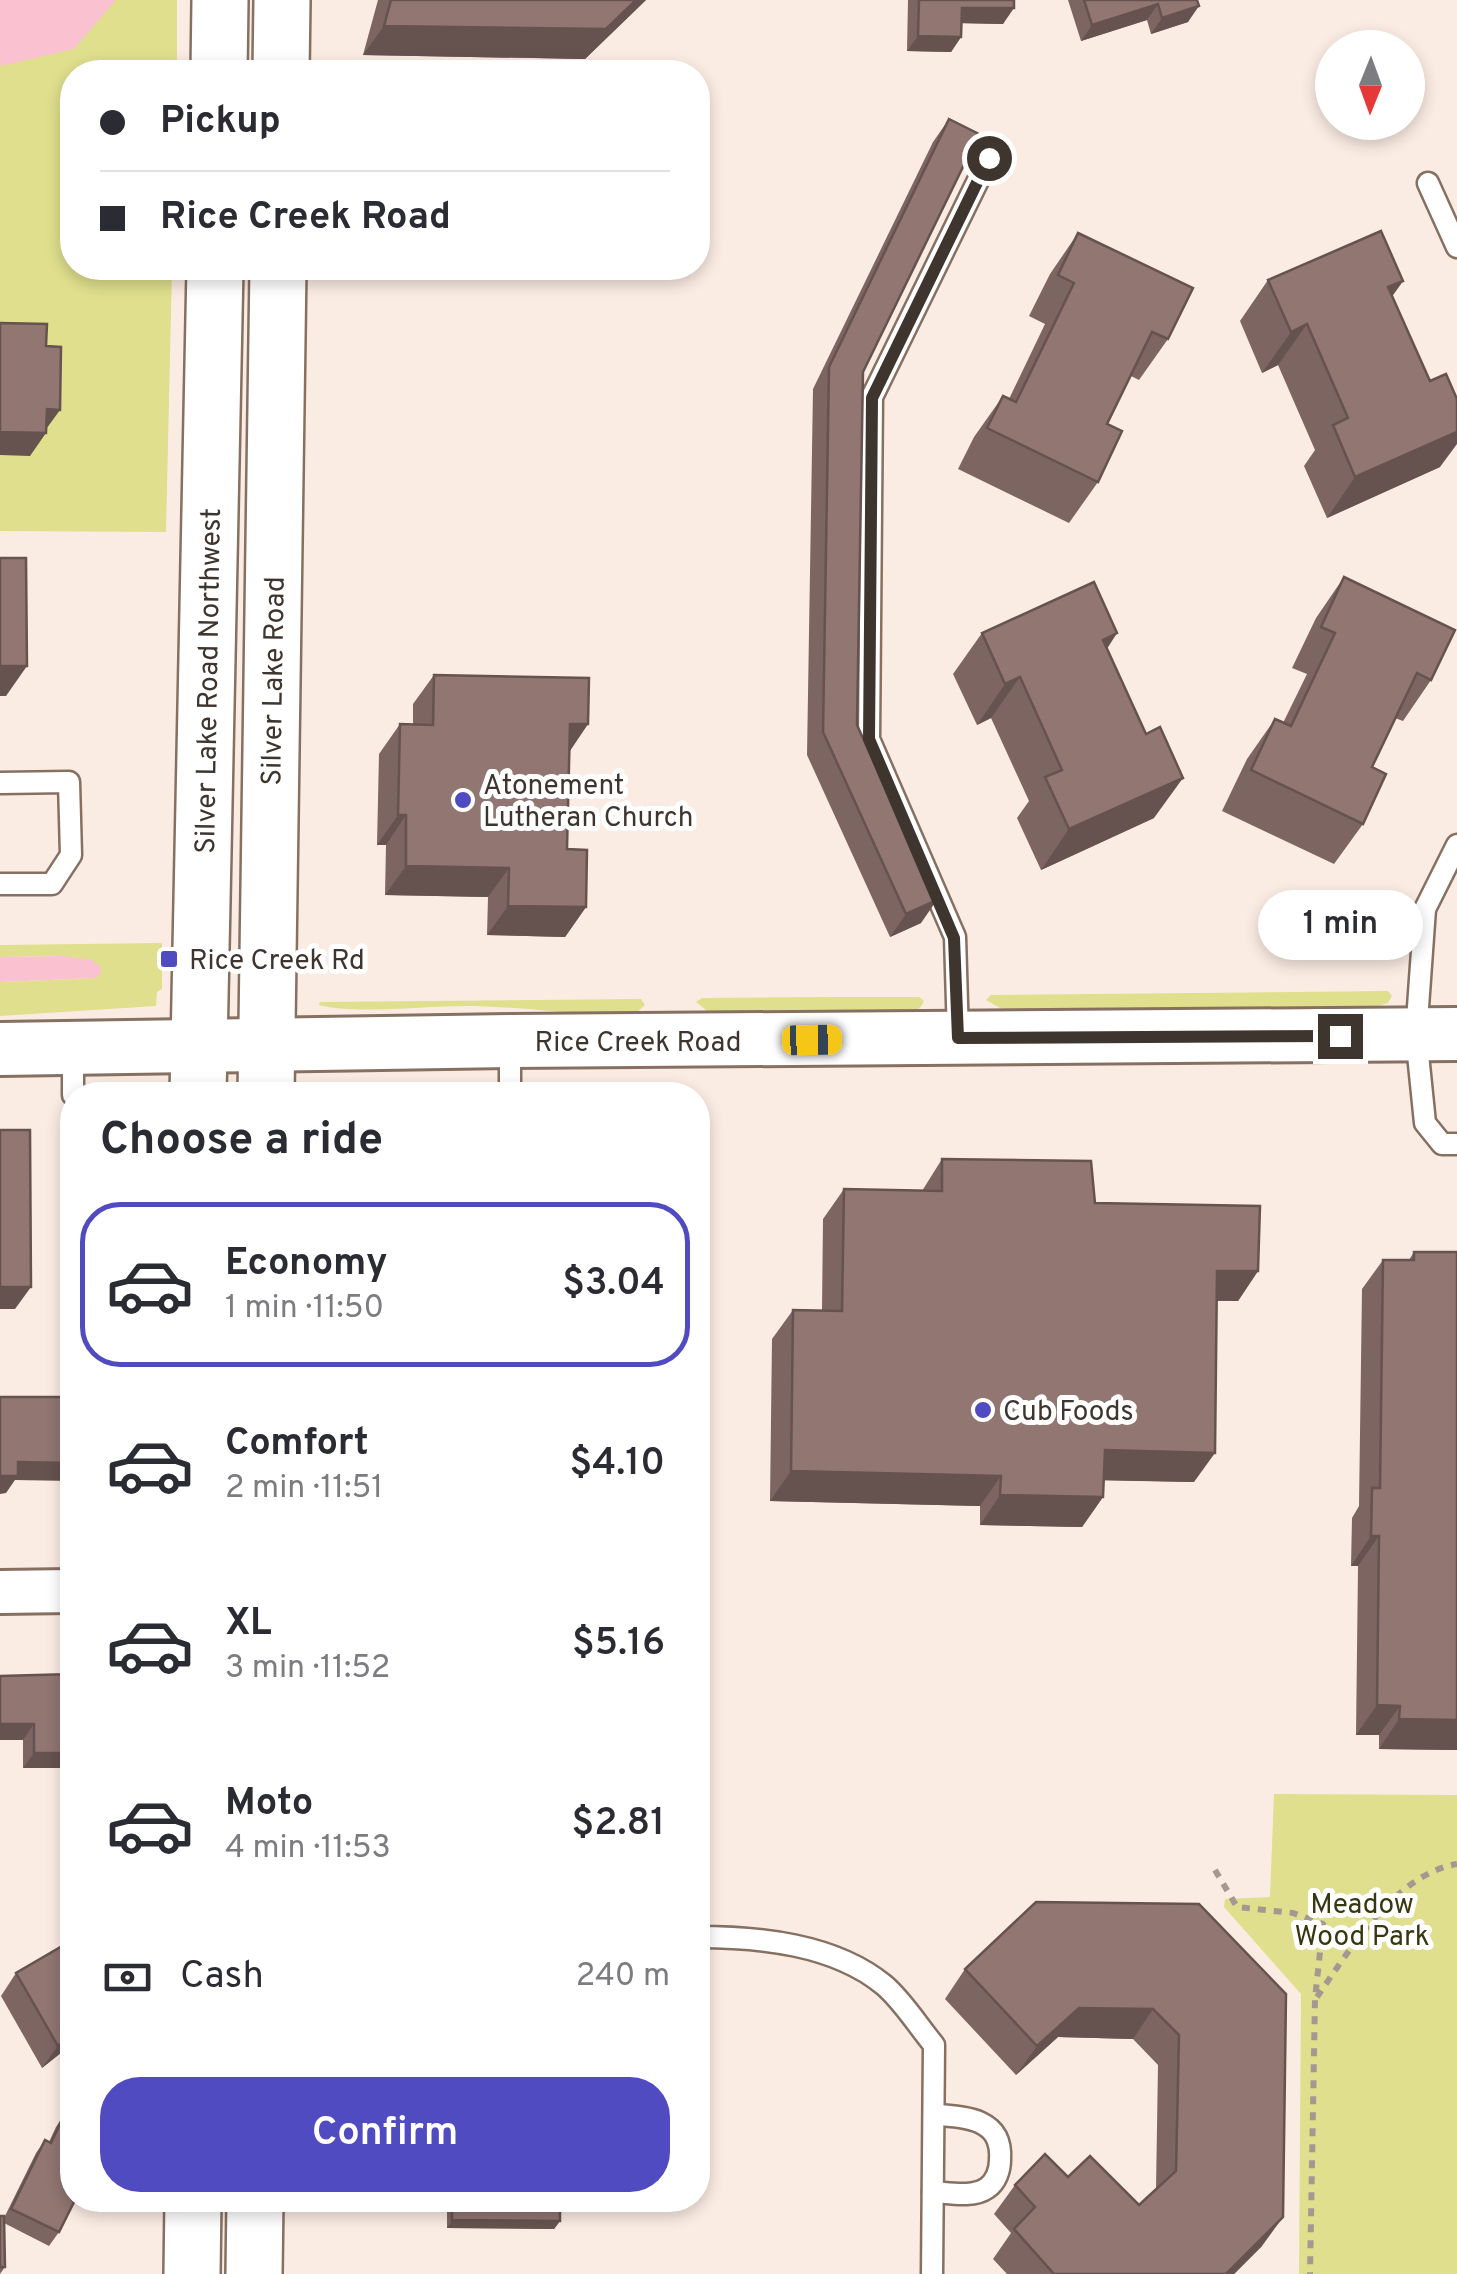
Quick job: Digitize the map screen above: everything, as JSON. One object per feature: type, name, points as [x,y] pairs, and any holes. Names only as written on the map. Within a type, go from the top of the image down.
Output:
[{"type":"main road","points":[[219,60],[220,0]]},
{"type":"main road","points":[[281,60],[282,0]]},
{"type":"main road","name":"Silver Lake Road Northwest","points":[[198,1070],[215,280]]},
{"type":"main road","name":"Silver Lake Road","points":[[266,1070],[278,280]]},
{"type":"main road","points":[[192,2274],[193,2212]]},
{"type":"main road","points":[[254,2274],[255,2212]]},
{"type":"street","name":"Rice Creek Road","points":[[0,1049],[73,1072],[266,1070],[510,1041],[1437,1034]]},
{"type":"street","points":[[0,1592],[60,1591]]},
{"type":"lane","points":[[958,1038],[954,938],[869,739],[872,398],[989,158]]},
{"type":"lane","points":[[1428,183],[1457,247]]},
{"type":"lane","points":[[0,783],[69,782],[70,855],[52,884],[0,884]]},
{"type":"lane","points":[[1457,845],[1425,910],[1437,1034],[1425,1124],[1442,1144],[1457,1144]]},
{"type":"lane","points":[[510,1041],[510,1082]]},
{"type":"lane","points":[[710,1937],[754,1938],[847,1964],[884,1986],[934,2045],[932,2274]]},
{"type":"lane","points":[[933,2192],[976,2193],[989,2187],[1000,2164],[997,2136],[990,2127],[966,2116],[934,2116]]},
{"type":"path","points":[[1316,1999],[1385,1909],[1420,1876],[1457,1864]]},
{"type":"path","points":[[1215,1870],[1237,1907],[1293,1913],[1323,1924],[1316,1999],[1310,2274]]},
{"type":"green space","points":[[0,0],[177,0],[177,60],[60,60],[60,280],[172,280],[166,532],[0,531]]},
{"type":"green space","points":[[162,943],[162,989],[157,992],[156,1006],[0,1016],[0,982],[96,978],[63,956],[0,957],[0,945]]},
{"type":"green space","points":[[1388,991],[1392,996],[1388,1003],[1371,1008],[1007,1012],[986,1000],[991,995]]},
{"type":"green space","points":[[919,997],[924,1001],[920,1008],[910,1012],[711,1014],[696,1002],[702,998]]},
{"type":"green space","points":[[641,999],[645,1005],[634,1015],[473,1006],[373,1009],[319,1005],[320,1002]]},
{"type":"green space","name":"Meadow Wood Park","points":[[1274,1794],[1457,1795],[1457,2274],[1299,2274],[1301,1994],[1224,1907],[1225,1899],[1270,1897]]},
{"type":"shaded area","points":[[0,0],[116,0],[74,49],[0,65]]},
{"type":"shaded area","points":[[63,956],[92,960],[101,967],[101,973],[96,978],[0,982],[0,957]]},
{"type":"building","points":[[391,0],[636,0],[606,29],[384,26]]},
{"type":"building","points":[[919,0],[1014,0],[1014,8],[962,8],[961,37],[918,36]]},
{"type":"building","points":[[1084,0],[1197,0],[1199,6],[1162,18],[1158,4],[1092,25]]},
{"type":"building","points":[[949,119],[979,134],[863,372],[857,725],[937,900],[906,914],[823,732],[829,367]]},
{"type":"building","points":[[1381,231],[1403,281],[1388,287],[1430,381],[1446,374],[1457,399],[1457,432],[1355,477],[1333,425],[1348,418],[1307,324],[1291,332],[1268,280]]},
{"type":"building","points":[[1078,233],[1193,288],[1168,339],[1152,332],[1107,424],[1122,431],[1098,482],[987,428],[1003,396],[1016,402],[1074,283],[1058,275]]},
{"type":"building","points":[[0,323],[47,324],[46,346],[61,347],[60,410],[47,409],[46,433],[0,432]]},
{"type":"building","points":[[0,558],[26,558],[27,666],[0,666]]},
{"type":"building","points":[[1344,577],[1455,630],[1431,680],[1417,673],[1372,767],[1386,774],[1363,824],[1251,770],[1275,719],[1291,726],[1335,633],[1321,627]]},
{"type":"building","points":[[1094,582],[1117,633],[1103,640],[1146,734],[1160,727],[1183,778],[1069,829],[1045,777],[1062,770],[1020,677],[1005,684],[982,633]]},
{"type":"building","name":"Atonement Lutheran Church","points":[[434,675],[589,678],[588,724],[570,724],[567,849],[587,850],[586,907],[508,906],[509,868],[406,866],[406,815],[398,815],[400,724],[433,725]]},
{"type":"building","points":[[0,1130],[30,1130],[31,1287],[0,1287]]},
{"type":"building","name":"Cub Foods","points":[[942,1159],[1091,1161],[1095,1203],[1260,1206],[1258,1271],[1217,1271],[1215,1453],[1105,1450],[1103,1497],[1000,1495],[1001,1476],[791,1471],[793,1310],[842,1311],[844,1189],[942,1191]]},
{"type":"building","points":[[1414,1252],[1457,1252],[1457,1720],[1399,1719],[1400,1706],[1377,1705],[1379,1536],[1371,1536],[1372,1488],[1380,1488],[1383,1260],[1414,1260]]},
{"type":"building","points":[[0,1397],[60,1397],[60,1463],[18,1462],[18,1476],[0,1476]]},
{"type":"building","points":[[60,1674],[60,1753],[34,1753],[34,1724],[0,1724],[0,1676]]},
{"type":"building","points":[[1036,1902],[1199,1904],[1286,1994],[1283,2217],[1226,2274],[1054,2274],[1014,2229],[1035,2207],[1015,2185],[1045,2154],[1068,2177],[1090,2156],[1139,2205],[1176,2171],[1179,2035],[1153,2009],[1079,2008],[1037,2046],[965,1969]]},
{"type":"building","points":[[60,1947],[58,2046],[16,1973]]},
{"type":"building","points":[[60,2124],[60,2212],[69,2212],[59,2232],[11,2209],[45,2140],[51,2143]]},
{"type":"building","points":[[452,2212],[560,2212],[560,2221],[452,2220]]},
{"type":"building","points":[[0,2216],[4,2216],[5,2267],[0,2267]]},
{"type":"place","name":"Atonement Lutheran Church","points":[[463,800]]},
{"type":"place","name":"Rice Creek Rd","points":[[169,959]]},
{"type":"place","name":"Cub Foods","points":[[983,1410]]},
{"type":"route","points":[[989,158],[872,398],[869,739],[954,938],[958,1038],[1340,1036]]}]
